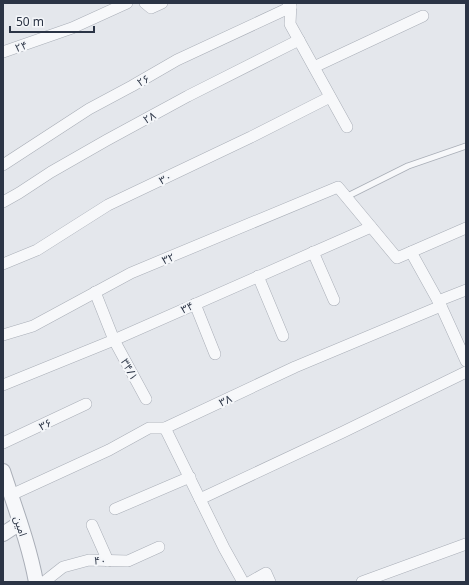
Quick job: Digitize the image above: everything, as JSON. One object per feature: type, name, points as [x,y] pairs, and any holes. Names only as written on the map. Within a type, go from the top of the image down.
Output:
[{"type":"street","name":"۲۴","points":[[3,52],[72,28],[127,3]]},
{"type":"street","points":[[145,3],[151,8],[162,3]]},
{"type":"street","points":[[290,4],[290,24],[347,126]]},
{"type":"street","name":"۲۶","points":[[3,165],[89,109],[177,60],[290,4]]},
{"type":"street","points":[[314,67],[423,16]]},
{"type":"street","name":"۲۸","points":[[3,202],[107,140],[188,96],[299,40]]},
{"type":"street","name":"۳۰","points":[[3,264],[37,250],[108,205],[251,137],[330,97]]},
{"type":"street","name":"۳۲","points":[[3,335],[33,326],[131,273],[338,187],[346,197]]},
{"type":"street","points":[[346,197],[397,258],[466,228]]},
{"type":"street","name":"۳۴","points":[[3,385],[114,340],[371,227]]},
{"type":"street","points":[[313,252],[334,300]]},
{"type":"street","points":[[410,252],[439,304],[466,361]]},
{"type":"street","points":[[258,276],[283,336]]},
{"type":"street","name":"۳۸","points":[[11,495],[109,450],[149,428],[166,428],[295,367],[439,304],[466,290]]},
{"type":"street","name":"۳۴/۱","points":[[94,292],[114,340],[146,399]]},
{"type":"street","points":[[195,304],[215,354]]},
{"type":"street","points":[[200,499],[466,372]]},
{"type":"street","name":"۳۶","points":[[3,443],[86,404]]},
{"type":"street","points":[[166,428],[224,548],[243,582]]},
{"type":"street","name":"امین","points":[[3,471],[20,523],[36,582]]},
{"type":"street","points":[[115,509],[190,477]]},
{"type":"street","points":[[3,534],[20,523]]},
{"type":"street","points":[[92,525],[108,560]]},
{"type":"street","points":[[362,582],[466,544]]},
{"type":"street","name":"۴۰","points":[[44,582],[63,567],[89,560],[128,561],[159,547]]},
{"type":"street","points":[[250,582],[268,578]]},
{"type":"lane","points":[[346,197],[408,166],[466,146]]}]
